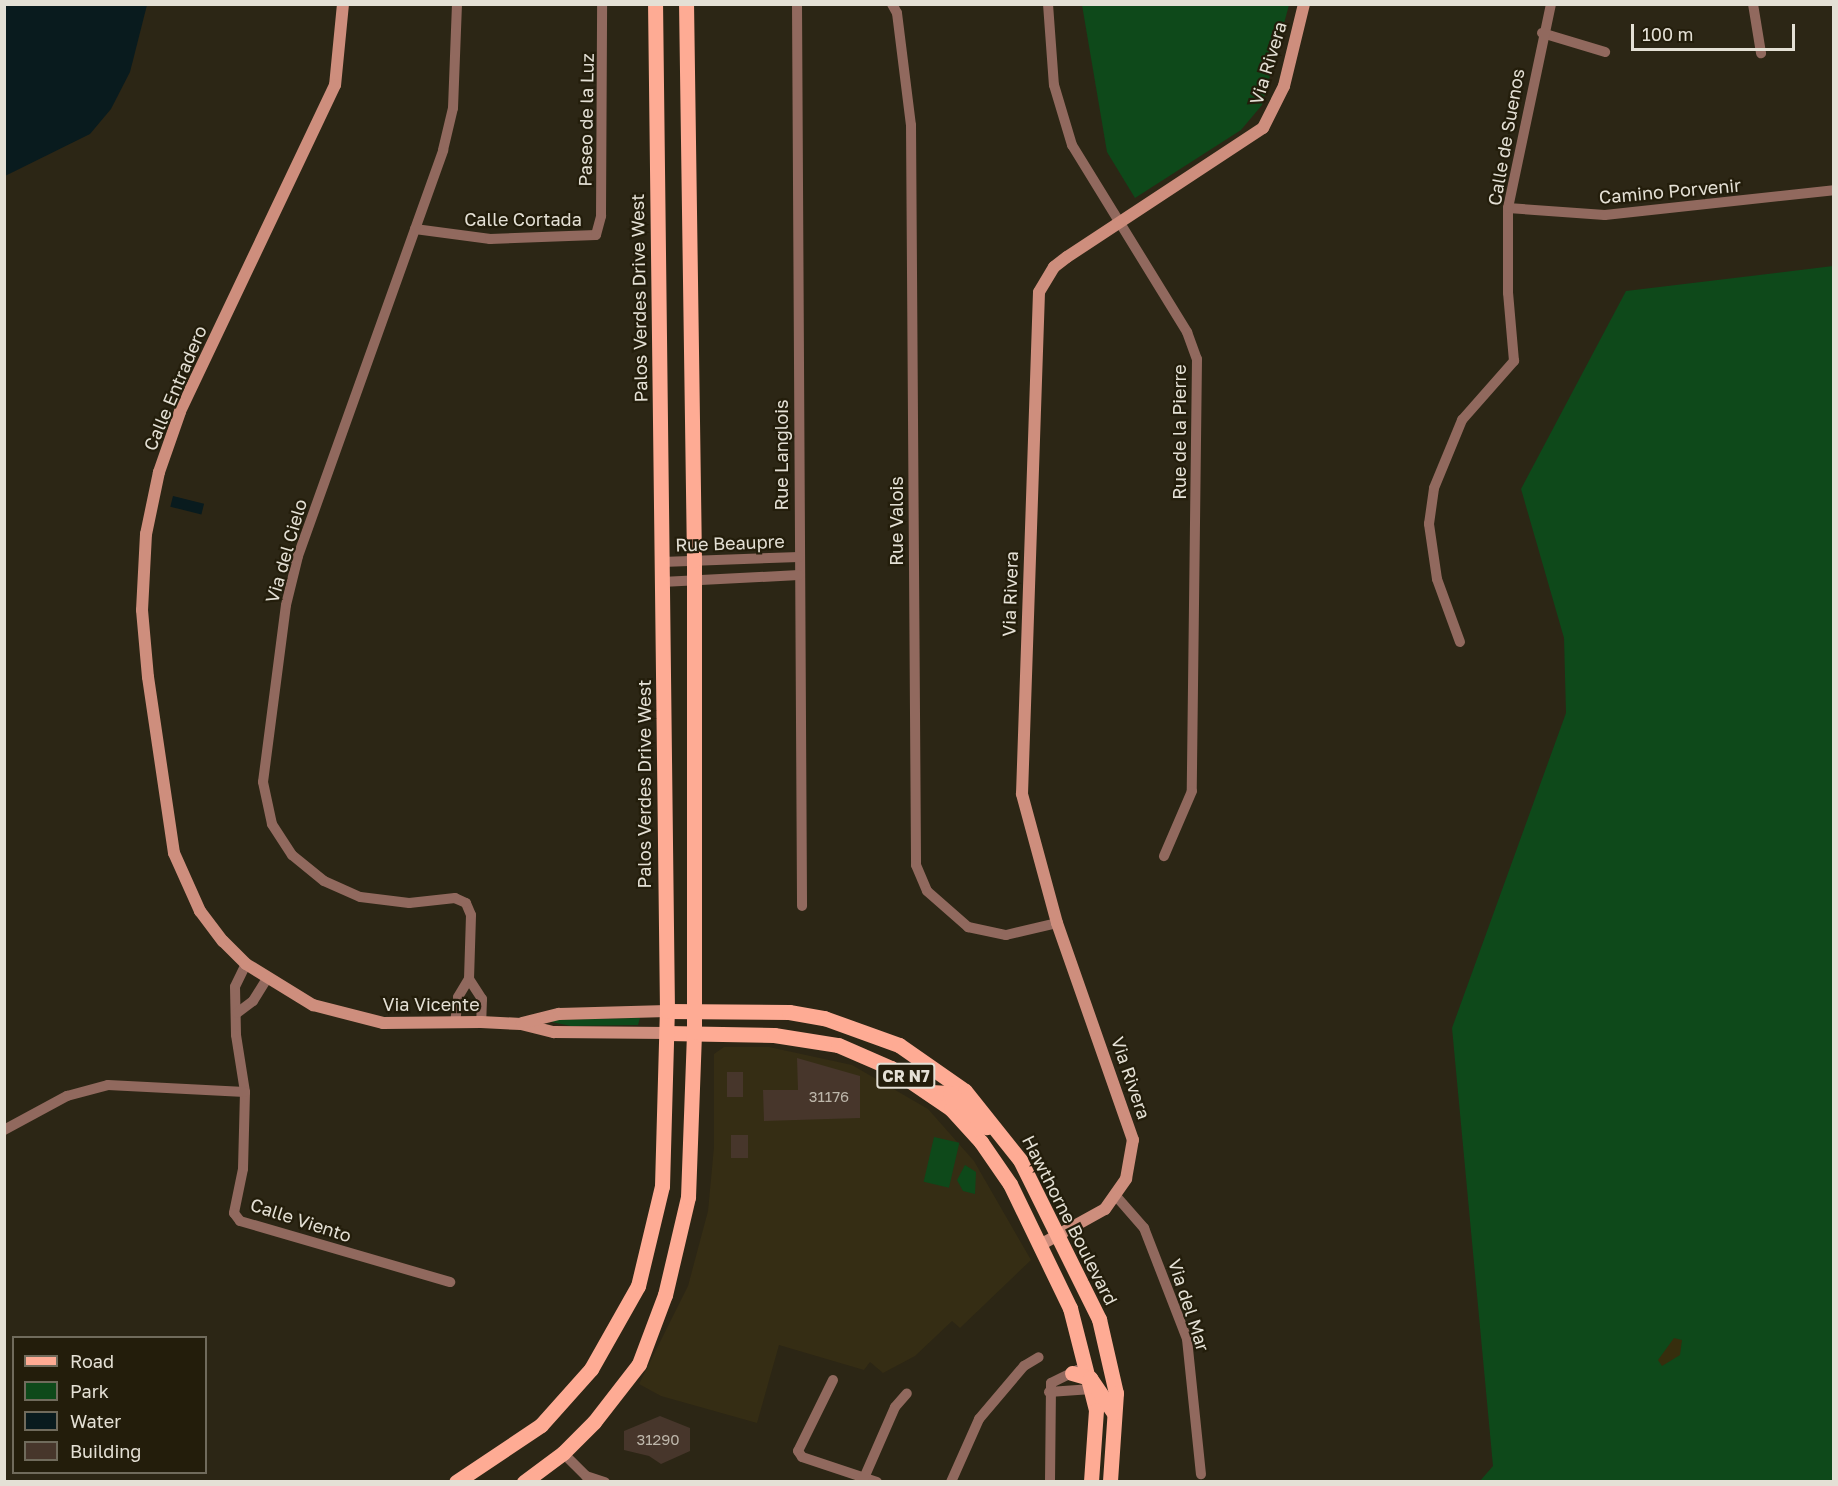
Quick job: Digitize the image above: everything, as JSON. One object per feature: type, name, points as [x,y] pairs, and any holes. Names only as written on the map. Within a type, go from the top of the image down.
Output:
[{"type":"main road","name":"Palos Verdes Drive West","points":[[456,1482],[541,1425],[591,1369],[624,1316],[638,1286],[657,1218],[664,1162],[667,1011],[655,4]]},
{"type":"main road","points":[[524,1482],[563,1453],[594,1422],[639,1364],[665,1294],[688,1197],[694,1032],[694,560],[686,4]]},
{"type":"main road","name":"Hawthorne Boulevard","points":[[667,1011],[694,1009],[789,1012],[862,1029],[936,1067],[965,1091],[1005,1136],[1060,1237],[1111,1354],[1117,1427],[1110,1482]]},
{"type":"main road","name":"Hawthorne Boulevard","points":[[667,1033],[774,1035],[838,1046],[891,1068],[930,1092],[981,1142],[1010,1184],[1070,1308],[1090,1378],[1091,1482]]},
{"type":"main road","points":[[930,1092],[950,1093],[989,1130],[1005,1136]]},
{"type":"main road","points":[[1072,1373],[1090,1378],[1113,1404],[1117,1427]]},
{"type":"street","name":"Calle Entradero","points":[[246,964],[200,911],[174,853],[148,677],[142,610],[146,534],[159,472],[180,412],[334,85],[344,4]]},
{"type":"street","name":"Via del Cielo","points":[[455,1023],[458,997],[469,979],[471,915],[466,903],[454,898],[409,903],[360,897],[324,881],[292,855],[272,824],[263,782],[286,605],[298,556],[415,229],[453,108],[457,4]]},
{"type":"street","name":"Paseo de la Luz","points":[[596,235],[601,216],[602,4]]},
{"type":"street","name":"Rue Langlois","points":[[797,4],[802,906]]},
{"type":"street","name":"Rue Valois","points":[[892,4],[897,13],[911,125],[916,865],[927,891],[968,927],[1006,935],[1057,923]]},
{"type":"street","name":"Rue de la Pierre","points":[[1048,4],[1059,113],[1072,145],[1187,332],[1197,359],[1192,791],[1164,856]]},
{"type":"street","name":"Via Rivera","points":[[1040,1245],[1060,1237],[1095,1217],[1116,1196],[1129,1168],[1133,1140],[1057,923],[1022,794],[1039,292],[1054,267],[1263,128],[1284,86],[1304,4]]},
{"type":"street","name":"Calle de Suenos","points":[[1460,642],[1437,579],[1429,524],[1434,488],[1462,420],[1514,361],[1508,293],[1508,208],[1542,33],[1551,4]]},
{"type":"street","points":[[1754,4],[1761,54]]},
{"type":"street","points":[[1542,33],[1605,52]]},
{"type":"street","name":"Camino Porvenir","points":[[1508,208],[1605,215],[1833,190]]},
{"type":"street","name":"Calle Cortada","points":[[415,229],[490,239],[596,235]]},
{"type":"street","name":"Rue Beaupre","points":[[662,562],[799,557]]},
{"type":"street","name":"Rue Beaupre","points":[[662,582],[799,575]]},
{"type":"street","name":"Via Vicente","points":[[246,964],[267,979],[313,1005],[350,1017],[383,1023],[481,1022],[521,1024],[554,1032],[667,1033]]},
{"type":"street","name":"Calle Viento","points":[[246,964],[235,987],[236,1035],[245,1092],[243,1169],[234,1213],[240,1221],[450,1282]]},
{"type":"street","points":[[237,1013],[253,1001],[267,979]]},
{"type":"street","name":"Via del Cielo","points":[[469,979],[482,999],[481,1022]]},
{"type":"street","name":"Via Vicente","points":[[521,1024],[559,1014],[667,1011]]},
{"type":"street","points":[[4,1130],[67,1096],[127,1082],[245,1092]]},
{"type":"street","name":"Via del Mar","points":[[1116,1196],[1144,1228],[1187,1339],[1202,1473]]},
{"type":"street","points":[[951,1482],[979,1419],[1024,1366],[1039,1357]]},
{"type":"street","points":[[1050,1482],[1049,1392],[1051,1383],[1072,1373]]},
{"type":"street","points":[[1049,1392],[1090,1378]]},
{"type":"street","points":[[833,1380],[798,1451],[802,1457],[877,1482]]},
{"type":"street","points":[[864,1478],[895,1407],[907,1393]]},
{"type":"street","points":[[563,1453],[586,1476],[605,1482]]},
{"type":"shaded area","points":[[724,1047],[769,1047],[852,1065],[928,1109],[974,1161],[1031,1260],[960,1328],[952,1321],[915,1356],[883,1373],[870,1362],[864,1370],[779,1345],[757,1423],[661,1396],[639,1384],[688,1286],[708,1211],[714,1147],[714,1054]]},
{"type":"green space","points":[[1082,4],[1289,5],[1262,105],[1241,130],[1135,198],[1107,152]]},
{"type":"green space","points":[[1833,266],[1833,1481],[1480,1481],[1493,1466],[1452,1028],[1566,713],[1564,638],[1521,489],[1626,291]]},
{"type":"green space","points":[[640,1018],[638,1025],[571,1026],[542,1020]]},
{"type":"green space","points":[[934,1137],[959,1143],[949,1188],[924,1182]]},
{"type":"green space","points":[[965,1165],[976,1172],[975,1194],[963,1191],[957,1180]]},
{"type":"sand","points":[[1674,1338],[1682,1340],[1680,1355],[1662,1366],[1658,1360]]},
{"type":"water","points":[[5,4],[147,5],[130,72],[111,109],[90,134],[5,176]]},
{"type":"water","points":[[173,496],[204,504],[201,514],[170,507]]},
{"type":"building","points":[[797,1058],[860,1076],[860,1118],[764,1121],[763,1090],[798,1090]]},
{"type":"building","points":[[727,1072],[743,1072],[743,1097],[727,1097]]},
{"type":"building","points":[[731,1135],[748,1135],[748,1158],[731,1158]]},
{"type":"building","points":[[660,1416],[690,1428],[690,1451],[661,1464],[649,1456],[624,1450],[624,1431]]}]
